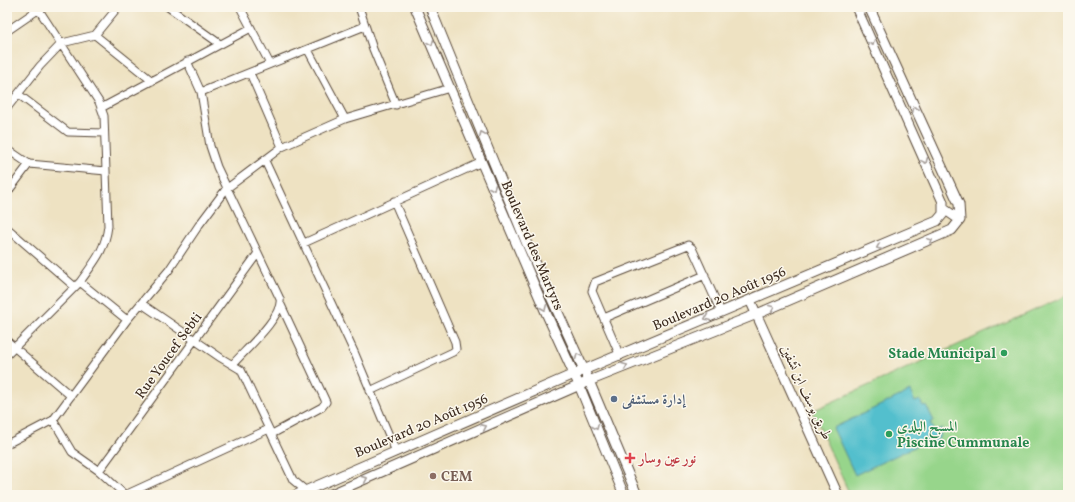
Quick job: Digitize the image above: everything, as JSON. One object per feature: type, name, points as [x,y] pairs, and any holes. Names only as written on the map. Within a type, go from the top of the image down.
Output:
[{"type":"street","points":[[7,108],[40,66],[62,43],[95,35],[118,7]]},
{"type":"street","points":[[168,7],[220,44]]},
{"type":"street","points":[[241,7],[270,64]]},
{"type":"street","points":[[359,7],[396,105]]},
{"type":"street","name":"Boulevard des Martyrs","points":[[415,7],[579,385],[624,495]]},
{"type":"street","name":"Boulevard des Martyrs","points":[[430,7],[527,244],[589,381],[636,495]]},
{"type":"street","points":[[856,7],[944,202],[944,209],[960,220]]},
{"type":"street","points":[[869,7],[959,204],[960,220]]},
{"type":"street","points":[[7,31],[40,9],[101,108],[104,116],[108,226],[106,241],[101,252],[78,284],[7,355]]},
{"type":"street","points":[[201,92],[365,26]]},
{"type":"street","points":[[101,108],[251,28]]},
{"type":"street","points":[[95,35],[152,81]]},
{"type":"street","points":[[308,50],[345,119]]},
{"type":"street","points":[[53,420],[72,452],[99,471],[122,494],[129,494],[271,432],[322,407],[326,402],[281,305],[280,299],[216,167],[210,146],[201,92],[187,61]]},
{"type":"street","points":[[250,73],[282,147]]},
{"type":"street","points":[[7,444],[53,420],[127,320],[169,270],[199,225],[226,189],[282,147],[345,119],[450,88]]},
{"type":"street","points":[[18,94],[68,132],[104,133]]},
{"type":"street","points":[[7,149],[28,164],[106,171]]},
{"type":"street","points":[[265,161],[304,243],[396,452]]},
{"type":"street","points":[[304,243],[482,162]]},
{"type":"street","points":[[7,193],[28,164]]},
{"type":"street","points":[[370,391],[453,352],[456,349],[455,342],[394,202]]},
{"type":"street","name":"Boulevard 20 Août 1956","points":[[296,495],[309,493],[396,452],[574,374],[931,225],[937,221],[944,209]]},
{"type":"street","name":"Boulevard 20 Août 1956","points":[[329,495],[579,385],[757,314],[943,235],[952,230],[960,220]]},
{"type":"street","points":[[7,228],[78,284],[127,320]]},
{"type":"street","points":[[620,356],[592,291],[595,282],[688,245],[692,248],[721,312]]},
{"type":"street","name":"Rue Youcef Sebti","points":[[99,471],[258,253]]},
{"type":"street","points":[[604,318],[705,275]]},
{"type":"street","name":"طريق يوسف ابن تشفين","points":[[750,300],[838,495]]},
{"type":"street","points":[[142,304],[194,340],[238,366],[246,376],[293,480],[309,493]]},
{"type":"street","points":[[233,364],[269,324],[281,305]]},
{"type":"street","points":[[7,341],[71,396]]},
{"type":"green space","name":"Stade Municipal","points":[[1068,295],[1068,495],[850,495],[812,411]]},
{"type":"water","name":"المسبح البلدي Piscine Cummunale","points":[[910,391],[915,402],[920,400],[923,406],[926,405],[934,421],[930,423],[934,431],[942,428],[940,436],[935,444],[934,442],[931,443],[929,440],[855,475],[833,428]]},
{"type":"place","name":"Stade Municipal","points":[[1004,353]]},
{"type":"place","name":"إدارة مستشفى","points":[[614,399]]},
{"type":"place","name":"المسبح البلدي Piscine Cummunale","points":[[889,434]]},
{"type":"place","name":"نور عين وسار","points":[[630,458]]},
{"type":"place","name":"CEM","points":[[433,476]]}]
